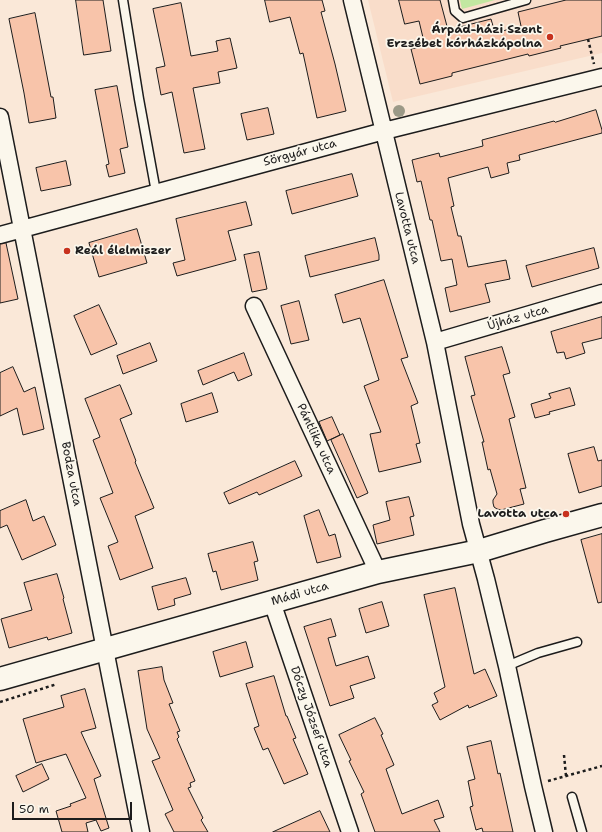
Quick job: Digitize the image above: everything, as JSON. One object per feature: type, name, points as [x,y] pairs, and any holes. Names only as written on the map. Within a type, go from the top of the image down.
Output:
[{"type":"street","name":"Lavotta utca","points":[[352,0],[435,342],[471,524],[507,666],[532,786],[544,832]]},
{"type":"street","name":"Sörgyár utca","points":[[0,235],[384,131],[600,78]]},
{"type":"street","name":"Bodza utca","points":[[0,116],[142,832]]},
{"type":"street","name":"Újház utca","points":[[435,342],[602,293]]},
{"type":"street","name":"Pántlika utca","points":[[254,306],[378,572]]},
{"type":"street","name":"Mádi utca","points":[[0,679],[378,572],[479,551],[602,515]]},
{"type":"street","name":"Dóczy József utca","points":[[272,602],[350,832]]},
{"type":"lane","points":[[123,0],[156,192]]},
{"type":"lane","points":[[453,0],[455,11],[463,18],[526,0]]},
{"type":"lane","points":[[507,666],[538,653],[577,642]]},
{"type":"lane","points":[[572,797],[582,832]]},
{"type":"path","points":[[588,39],[600,78]]},
{"type":"path","points":[[0,702],[58,684]]},
{"type":"path","points":[[564,755],[566,776]]},
{"type":"path","points":[[532,786],[602,766]]},
{"type":"shaded area","points":[[368,0],[602,0],[602,53],[393,102]]},
{"type":"green space","points":[[460,0],[495,0],[462,9]]},
{"type":"building","points":[[76,0],[103,0],[111,51],[84,55]]},
{"type":"building","points":[[265,0],[322,0],[325,11],[321,12],[346,111],[317,118],[303,53],[300,54],[290,17],[270,22]]},
{"type":"building","points":[[399,0],[440,0],[448,30],[491,19],[495,33],[521,26],[518,12],[566,0],[602,0],[602,36],[560,46],[561,48],[529,56],[528,54],[452,73],[452,76],[420,84],[411,49],[425,46],[419,21],[405,24]]},
{"type":"building","points":[[181,3],[191,56],[218,51],[216,41],[230,38],[237,68],[218,72],[220,83],[193,88],[205,149],[184,153],[172,92],[161,95],[156,68],[165,66],[153,9]]},
{"type":"building","points":[[35,13],[56,118],[29,123],[9,19]]},
{"type":"building","points":[[117,86],[128,147],[120,149],[125,173],[109,177],[106,165],[109,164],[95,90]]},
{"type":"building","points":[[268,108],[274,134],[247,140],[241,114]]},
{"type":"building","points":[[596,110],[602,133],[519,155],[520,160],[507,163],[509,173],[491,178],[488,167],[448,178],[454,206],[451,207],[458,236],[461,236],[468,267],[506,260],[510,279],[485,284],[490,302],[450,312],[445,288],[457,285],[452,259],[441,261],[432,220],[430,220],[421,181],[417,182],[412,160],[439,153],[440,157],[483,146],[482,140]]},
{"type":"building","points":[[66,161],[71,185],[41,191],[36,168]]},
{"type":"building","points":[[352,174],[358,196],[292,214],[286,191]]},
{"type":"building","points":[[246,202],[252,225],[228,231],[236,260],[177,276],[173,263],[185,260],[176,219]]},
{"type":"building","points":[[137,229],[147,263],[99,277],[89,243]]},
{"type":"building","points":[[375,238],[379,260],[310,277],[305,256]]},
{"type":"building","points":[[6,243],[18,299],[0,303],[0,244]]},
{"type":"building","points":[[594,248],[599,268],[532,287],[526,266]]},
{"type":"building","points":[[259,252],[267,289],[252,292],[244,255]]},
{"type":"building","points":[[384,280],[408,357],[401,359],[418,403],[411,406],[420,443],[416,444],[421,462],[379,472],[370,434],[381,432],[364,386],[379,380],[360,318],[343,323],[335,295]]},
{"type":"building","points":[[299,301],[309,340],[291,344],[281,306]]},
{"type":"building","points":[[99,305],[117,344],[91,355],[74,316]]},
{"type":"building","points":[[602,317],[602,338],[582,343],[585,353],[566,359],[564,352],[557,353],[551,332]]},
{"type":"building","points":[[150,343],[157,361],[123,374],[117,356]]},
{"type":"building","points":[[502,347],[510,373],[503,375],[515,417],[509,419],[526,488],[520,489],[524,504],[501,510],[494,507],[493,503],[493,500],[497,494],[490,469],[488,470],[482,442],[484,442],[471,396],[475,395],[465,357]]},
{"type":"building","points":[[244,353],[252,375],[238,381],[234,372],[203,385],[198,371]]},
{"type":"building","points":[[13,367],[24,392],[35,387],[44,429],[23,435],[17,408],[0,416],[0,373]]},
{"type":"building","points":[[120,385],[132,414],[120,419],[136,461],[135,462],[154,508],[135,516],[153,568],[120,580],[108,546],[118,542],[100,498],[113,493],[93,440],[100,437],[85,399]]},
{"type":"building","points":[[570,388],[575,405],[549,412],[550,414],[535,418],[531,404],[551,398],[549,394]]},
{"type":"building","points":[[212,393],[218,412],[186,422],[181,404]]},
{"type":"building","points":[[332,417],[340,435],[327,441],[319,422]]},
{"type":"building","points":[[343,434],[368,493],[357,498],[331,440]]},
{"type":"building","points":[[594,447],[598,461],[602,460],[602,486],[579,493],[568,454]]},
{"type":"building","points":[[295,461],[302,476],[259,495],[257,492],[229,504],[224,493]]},
{"type":"building","points":[[409,497],[414,516],[410,517],[414,535],[377,544],[373,525],[390,520],[386,502]]},
{"type":"building","points":[[26,500],[33,521],[44,516],[56,545],[22,560],[7,525],[0,528],[0,511]]},
{"type":"building","points":[[319,510],[329,536],[335,534],[341,557],[317,563],[304,516]]},
{"type":"building","points":[[602,534],[602,602],[598,603],[581,540]]},
{"type":"building","points":[[253,542],[258,561],[254,562],[258,580],[221,590],[216,571],[213,572],[208,554]]},
{"type":"building","points":[[57,574],[72,633],[48,640],[47,637],[9,648],[1,619],[32,610],[24,583]]},
{"type":"building","points":[[186,578],[191,594],[174,599],[175,605],[158,610],[152,587]]},
{"type":"building","points":[[455,588],[474,674],[485,669],[497,696],[469,708],[468,705],[440,720],[432,705],[438,702],[434,693],[445,687],[424,595]]},
{"type":"building","points":[[382,602],[389,626],[366,633],[359,609]]},
{"type":"building","points":[[331,619],[336,636],[328,638],[336,666],[368,656],[375,678],[350,686],[354,698],[330,706],[304,627]]},
{"type":"building","points":[[246,642],[253,667],[220,677],[213,652]]},
{"type":"building","points":[[162,667],[164,680],[173,703],[169,704],[180,731],[177,732],[179,737],[177,739],[195,781],[190,783],[191,787],[188,788],[203,818],[201,820],[208,832],[174,832],[165,814],[173,810],[152,761],[160,758],[147,729],[138,671]]},
{"type":"building","points":[[274,676],[286,716],[296,738],[293,739],[308,774],[284,784],[268,748],[263,750],[254,728],[259,726],[246,684]]},
{"type":"building","points":[[85,689],[96,728],[81,732],[101,776],[94,779],[109,828],[101,831],[96,820],[86,823],[88,832],[62,832],[56,811],[71,806],[70,804],[86,798],[66,754],[36,763],[23,719],[64,707],[61,696]]},
{"type":"building","points":[[375,718],[383,734],[381,735],[394,765],[386,769],[402,814],[438,800],[444,817],[434,820],[440,832],[375,832],[361,794],[364,792],[349,761],[351,760],[339,735]]},
{"type":"building","points":[[491,741],[498,774],[500,773],[513,832],[483,832],[482,828],[476,830],[470,807],[473,806],[468,781],[475,779],[467,747]]},
{"type":"building","points":[[42,764],[49,779],[23,792],[16,776]]},
{"type":"building","points":[[320,811],[330,832],[273,832]]},
{"type":"place","name":"Árpád-házi Szent Erzsébet kórházkápolna","points":[[550,37]]},
{"type":"place","name":"Reál élelmiszer","points":[[67,251]]},
{"type":"place","name":"Lavotta utca","points":[[566,514]]}]
